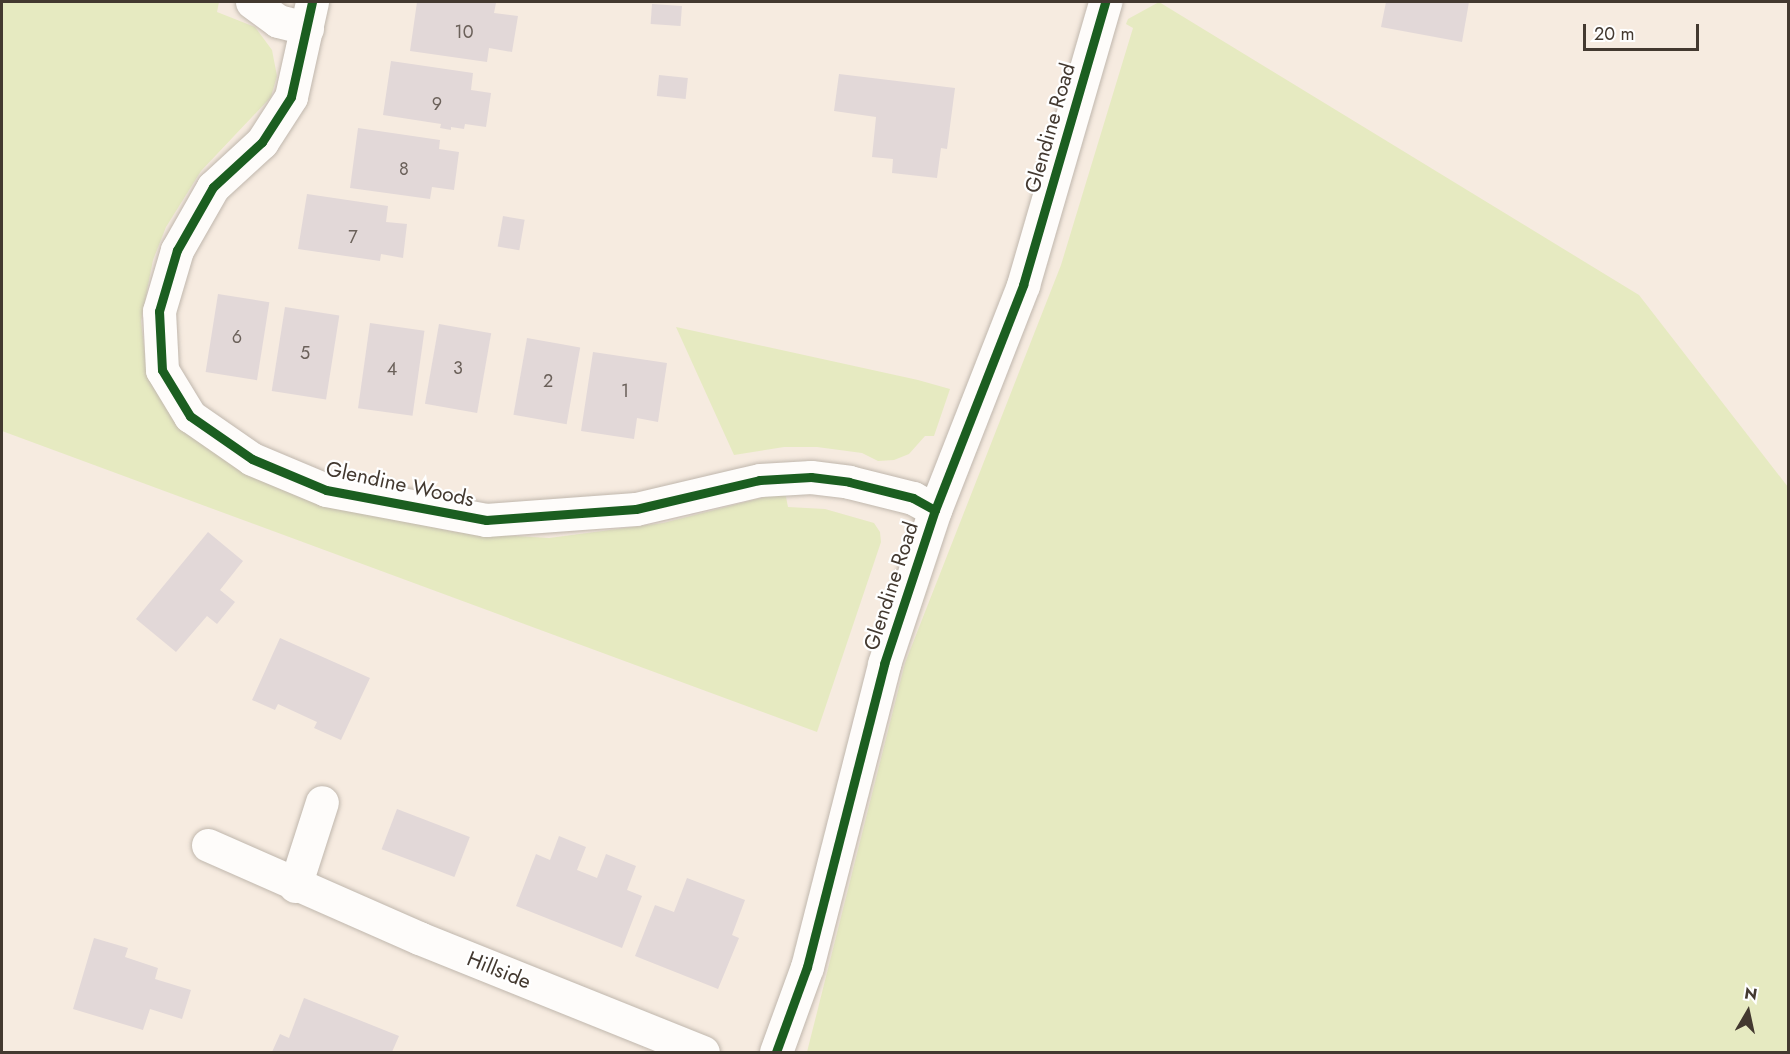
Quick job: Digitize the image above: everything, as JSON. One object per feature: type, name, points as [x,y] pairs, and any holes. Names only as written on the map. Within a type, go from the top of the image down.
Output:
[{"type":"street","name":"Glendine Woods","points":[[252,2],[278,21],[310,15],[291,97],[262,142],[213,186],[177,250],[159,311],[162,370],[190,416],[252,459],[326,490],[486,520],[636,509],[760,480],[811,477],[849,482],[912,498],[935,510]]},
{"type":"street","name":"Glendine Road","points":[[776,1053],[807,968],[884,664],[935,510],[1023,285],[1105,2]]},
{"type":"street","points":[[295,886],[321,802]]},
{"type":"street","name":"Hillside","points":[[208,845],[295,886],[703,1053]]},
{"type":"green space","points":[[2,2],[219,2],[217,12],[255,27],[272,50],[277,76],[271,97],[201,171],[166,227],[153,260],[141,321],[146,364],[171,412],[361,511],[455,532],[549,538],[663,523],[785,492],[788,507],[825,509],[874,523],[880,532],[881,542],[817,732],[2,431]]},
{"type":"green space","points":[[1159,2],[1639,295],[1788,487],[1788,1052],[807,1052],[905,663],[1061,265],[1133,28],[1126,24],[1128,19]]},
{"type":"green space","points":[[676,327],[950,389],[934,436],[925,436],[909,454],[894,460],[878,461],[862,453],[817,447],[784,447],[734,455]]},
{"type":"building","points":[[417,2],[496,3],[494,13],[518,16],[512,52],[489,48],[487,62],[410,51]]},
{"type":"building","points":[[1386,2],[1469,2],[1462,42],[1381,27]]},
{"type":"building","points":[[652,4],[682,6],[681,26],[651,24]]},
{"type":"building","points":[[391,61],[473,73],[471,90],[491,93],[486,127],[465,124],[464,129],[451,127],[451,130],[440,128],[441,124],[383,115]]},
{"type":"building","points":[[839,74],[955,88],[947,149],[941,148],[937,178],[892,173],[893,159],[872,157],[876,117],[834,111]]},
{"type":"building","points":[[659,75],[688,78],[686,99],[657,96]]},
{"type":"building","points":[[358,128],[440,140],[439,149],[459,152],[454,190],[432,187],[430,199],[350,188]]},
{"type":"building","points":[[307,194],[388,206],[386,222],[407,224],[403,258],[381,254],[380,261],[298,249]]},
{"type":"building","points":[[503,216],[525,220],[519,250],[498,247]]},
{"type":"building","points":[[218,294],[269,302],[257,380],[206,372]]},
{"type":"building","points":[[285,307],[339,316],[326,400],[272,391]]},
{"type":"building","points":[[370,323],[424,331],[412,416],[358,408]]},
{"type":"building","points":[[439,324],[491,333],[477,413],[425,404]]},
{"type":"building","points":[[527,338],[580,347],[567,424],[513,415]]},
{"type":"building","points":[[593,352],[667,363],[658,422],[637,418],[634,439],[581,431]]},
{"type":"building","points":[[208,532],[243,561],[220,590],[235,602],[217,624],[207,616],[176,652],[136,619]]},
{"type":"building","points":[[280,638],[370,678],[341,740],[314,728],[317,722],[278,704],[275,710],[252,700]]},
{"type":"building","points":[[397,809],[470,837],[454,877],[382,849]]},
{"type":"building","points":[[559,836],[586,847],[577,870],[597,878],[606,854],[636,866],[627,890],[642,896],[622,948],[516,906],[536,854],[550,860]]},
{"type":"building","points":[[687,878],[745,900],[732,935],[739,938],[718,989],[635,956],[655,905],[674,912]]},
{"type":"building","points":[[94,938],[128,948],[125,957],[158,968],[155,979],[191,990],[182,1019],[150,1009],[143,1030],[73,1009]]},
{"type":"building","points":[[304,998],[399,1036],[392,1052],[272,1052],[280,1034],[289,1038]]},
{"type":"cycle path","points":[[312,2],[291,97],[262,142],[213,187],[177,250],[159,311],[162,370],[190,416],[252,459],[326,490],[486,520],[636,509],[760,480],[811,477],[849,482],[913,498],[935,510]]},
{"type":"cycle path","points":[[776,1052],[807,967],[884,664],[935,510],[1023,285],[1105,2]]}]
